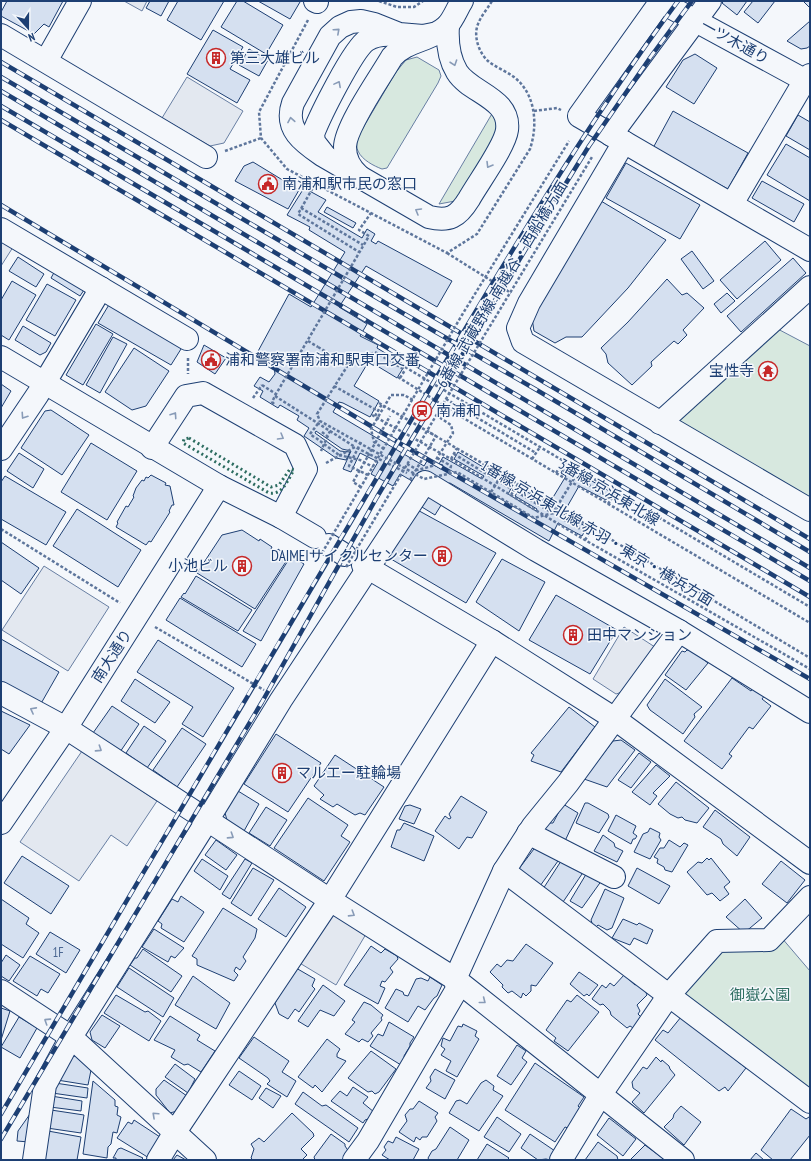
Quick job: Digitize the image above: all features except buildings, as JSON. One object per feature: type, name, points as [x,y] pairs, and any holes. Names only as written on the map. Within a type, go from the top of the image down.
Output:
[{"type":"street","points":[[46,61],[80,1]]},
{"type":"street","points":[[361,178],[354,171],[346,156],[345,146],[347,135],[353,122],[392,57],[405,46],[441,30],[462,1]]},
{"type":"street","points":[[661,1],[579,116],[810,250]]},
{"type":"street","name":"一ツ木通り","points":[[661,1],[808,80]]},
{"type":"street","points":[[710,1],[684,35],[617,138],[528,303],[518,328],[522,342],[810,510]]},
{"type":"street","points":[[360,21],[374,24],[399,34],[423,36],[441,30],[447,39],[457,72],[464,81],[494,100],[506,118],[507,129],[503,142],[466,204],[455,216],[442,220],[429,217],[306,144],[296,133],[291,124],[290,110],[330,36],[340,27],[350,22],[360,21]]},
{"type":"street","points":[[326,157],[314,142],[313,134],[350,62],[362,44],[368,40],[385,35],[421,38],[441,30]]},
{"type":"street","points":[[1,35],[206,157]]},
{"type":"street","points":[[732,204],[808,80]]},
{"type":"street","points":[[1,229],[188,339]]},
{"type":"street","points":[[660,423],[810,287]]},
{"type":"street","points":[[1,450],[44,383],[101,288]]},
{"type":"street","points":[[1,357],[152,448],[219,486],[281,517],[341,556],[492,641],[615,719],[810,863]]},
{"type":"street","points":[[152,448],[186,396],[202,392],[295,445],[306,469],[281,517]]},
{"type":"street","points":[[34,1160],[45,1084],[72,1037],[281,700],[341,556],[416,478],[536,550],[679,631],[810,712]]},
{"type":"street","name":"南大通り","points":[[1,824],[66,728],[219,486]]},
{"type":"street","points":[[354,1160],[368,1141],[456,989],[455,979],[504,871],[532,826],[568,784],[679,631]]},
{"type":"street","points":[[158,1160],[175,1132],[330,900],[492,641]]},
{"type":"street","points":[[1,693],[66,728],[207,821],[455,979],[683,1160]]},
{"type":"street","points":[[528,833],[614,877]]},
{"type":"street","points":[[504,871],[810,1102]]},
{"type":"street","points":[[561,1160],[601,1094],[669,995],[717,941],[769,940],[810,897]]},
{"type":"street","points":[[1,991],[72,1037],[205,1160]]},
{"type":"path","points":[[379,1],[397,7],[414,7],[423,1]]},
{"type":"path","points":[[447,253],[477,234],[530,150],[534,137],[534,111],[530,99],[523,87],[514,77],[488,61],[481,53],[477,38],[477,25],[492,1]]},
{"type":"path","points":[[316,2],[260,112],[261,138],[287,169],[447,253],[528,303]]},
{"type":"path","points":[[534,111],[557,108],[579,116]]},
{"type":"path","points":[[206,157],[261,138]]},
{"type":"path","points":[[341,556],[361,487],[462,315],[569,141]]},
{"type":"path","name":"6番線 武蔵野線 南越谷・西船橋方面","points":[[341,556],[407,464],[592,157]]},
{"type":"path","points":[[314,184],[298,214],[359,252]]},
{"type":"path","points":[[301,208],[363,245]]},
{"type":"path","points":[[274,404],[272,402],[369,236],[359,230],[371,213]]},
{"type":"path","points":[[308,341],[348,365]]},
{"type":"path","points":[[416,478],[361,442],[320,421],[317,414],[348,365],[370,356],[375,352],[564,461],[810,607]]},
{"type":"path","name":"3番線 京浜東北線","points":[[405,368],[400,376],[532,459],[810,623]]},
{"type":"path","points":[[250,402],[262,385],[355,447],[416,478],[424,479],[457,472],[534,518],[553,513],[575,477]]},
{"type":"path","points":[[334,386],[377,410],[380,404],[518,484],[810,658]]},
{"type":"path","points":[[384,449],[374,442],[371,429],[391,395],[404,395],[413,400]]},
{"type":"path","points":[[446,399],[536,454]]},
{"type":"path","name":"1番線 京浜東北線 赤羽・東京・横浜方面","points":[[377,410],[374,416],[451,459],[585,540],[810,670]]},
{"type":"path","points":[[361,487],[353,482],[393,412],[403,417]]},
{"type":"path","points":[[407,464],[418,470],[432,466],[453,433],[451,425],[436,415]]},
{"type":"path","points":[[320,421],[310,434],[339,454],[360,460],[373,467]]},
{"type":"path","points":[[321,452],[330,431]]},
{"type":"path","points":[[416,478],[436,436],[427,431]]},
{"type":"path","points":[[322,432],[327,436]]},
{"type":"path","points":[[361,442],[349,466],[368,475]]},
{"type":"path","points":[[326,463],[355,447]]},
{"type":"path","points":[[532,459],[540,447]]},
{"type":"path","points":[[451,459],[457,448]]},
{"type":"path","points":[[454,454],[589,534]]},
{"type":"path","points":[[437,458],[451,466],[449,474]]},
{"type":"path","points":[[556,473],[564,461]]},
{"type":"path","points":[[559,468],[612,499]]},
{"type":"path","points":[[491,492],[498,481]]},
{"type":"path","points":[[511,495],[518,484]]},
{"type":"path","points":[[608,504],[616,492]]},
{"type":"path","points":[[585,540],[592,528]]},
{"type":"path","points":[[1,529],[120,603]]},
{"type":"path","points":[[155,627],[281,700]]},
{"type":"green space","points":[[417,57],[439,70],[441,76],[387,168],[382,169],[368,162],[362,157],[357,148],[357,138],[396,72],[406,60]]},
{"type":"green space","points":[[493,112],[497,121],[496,139],[455,201],[439,204]]},
{"type":"green space","name":"宝性寺","points":[[774,327],[810,346],[810,500],[677,423],[677,416]]},
{"type":"green space","name":"御嶽公園","points":[[781,937],[810,971],[810,1096],[685,999],[684,988],[719,949]]},
{"type":"shaded area","points":[[124,1],[147,1],[142,11]]},
{"type":"shaded area","points":[[187,77],[243,111],[224,143],[210,146],[162,118]]},
{"type":"shaded area","points":[[1,235],[15,244],[1,266]]},
{"type":"shaded area","points":[[44,566],[109,607],[68,671],[2,630]]},
{"type":"shaded area","points":[[624,627],[658,649],[625,691],[616,694],[593,679]]},
{"type":"shaded area","points":[[82,751],[157,801],[127,846],[111,835],[79,881],[20,842]]},
{"type":"shaded area","points":[[334,913],[366,934],[336,985],[298,962]]},
{"type":"railway","points":[[1,1114],[528,224],[601,111],[678,1]]},
{"type":"railway","points":[[1,1139],[262,702],[377,497],[542,222],[589,146],[652,55],[692,1]]},
{"type":"railway","points":[[1,62],[810,539]]},
{"type":"railway","points":[[1,77],[535,389],[810,552]]},
{"type":"railway","points":[[1,91],[810,568]]},
{"type":"railway","points":[[1,106],[810,581]]},
{"type":"railway","points":[[1,120],[810,597]]},
{"type":"railway","points":[[1,205],[401,444],[810,679]]},
{"type":"hedge","points":[[189,438],[271,487],[279,485],[290,469],[294,470],[287,483],[281,490],[278,492],[269,493],[183,443],[184,439],[189,438]]},
{"type":"place","name":"第三大雄ビル","points":[[216,58]]},
{"type":"place","name":"南浦和駅市民の窓口","points":[[268,184]]},
{"type":"place","name":"浦和警察署南浦和駅東口交番","points":[[211,360]]},
{"type":"place","name":"宝性寺","points":[[768,371]]},
{"type":"place","name":"南浦和","points":[[422,411]]},
{"type":"place","name":"DAIMEIサイクルセンター","points":[[442,556]]},
{"type":"place","name":"小池ビル","points":[[242,566]]},
{"type":"place","name":"田中マンション","points":[[573,635]]},
{"type":"place","name":"マルエー駐輪場","points":[[282,773]]}]
